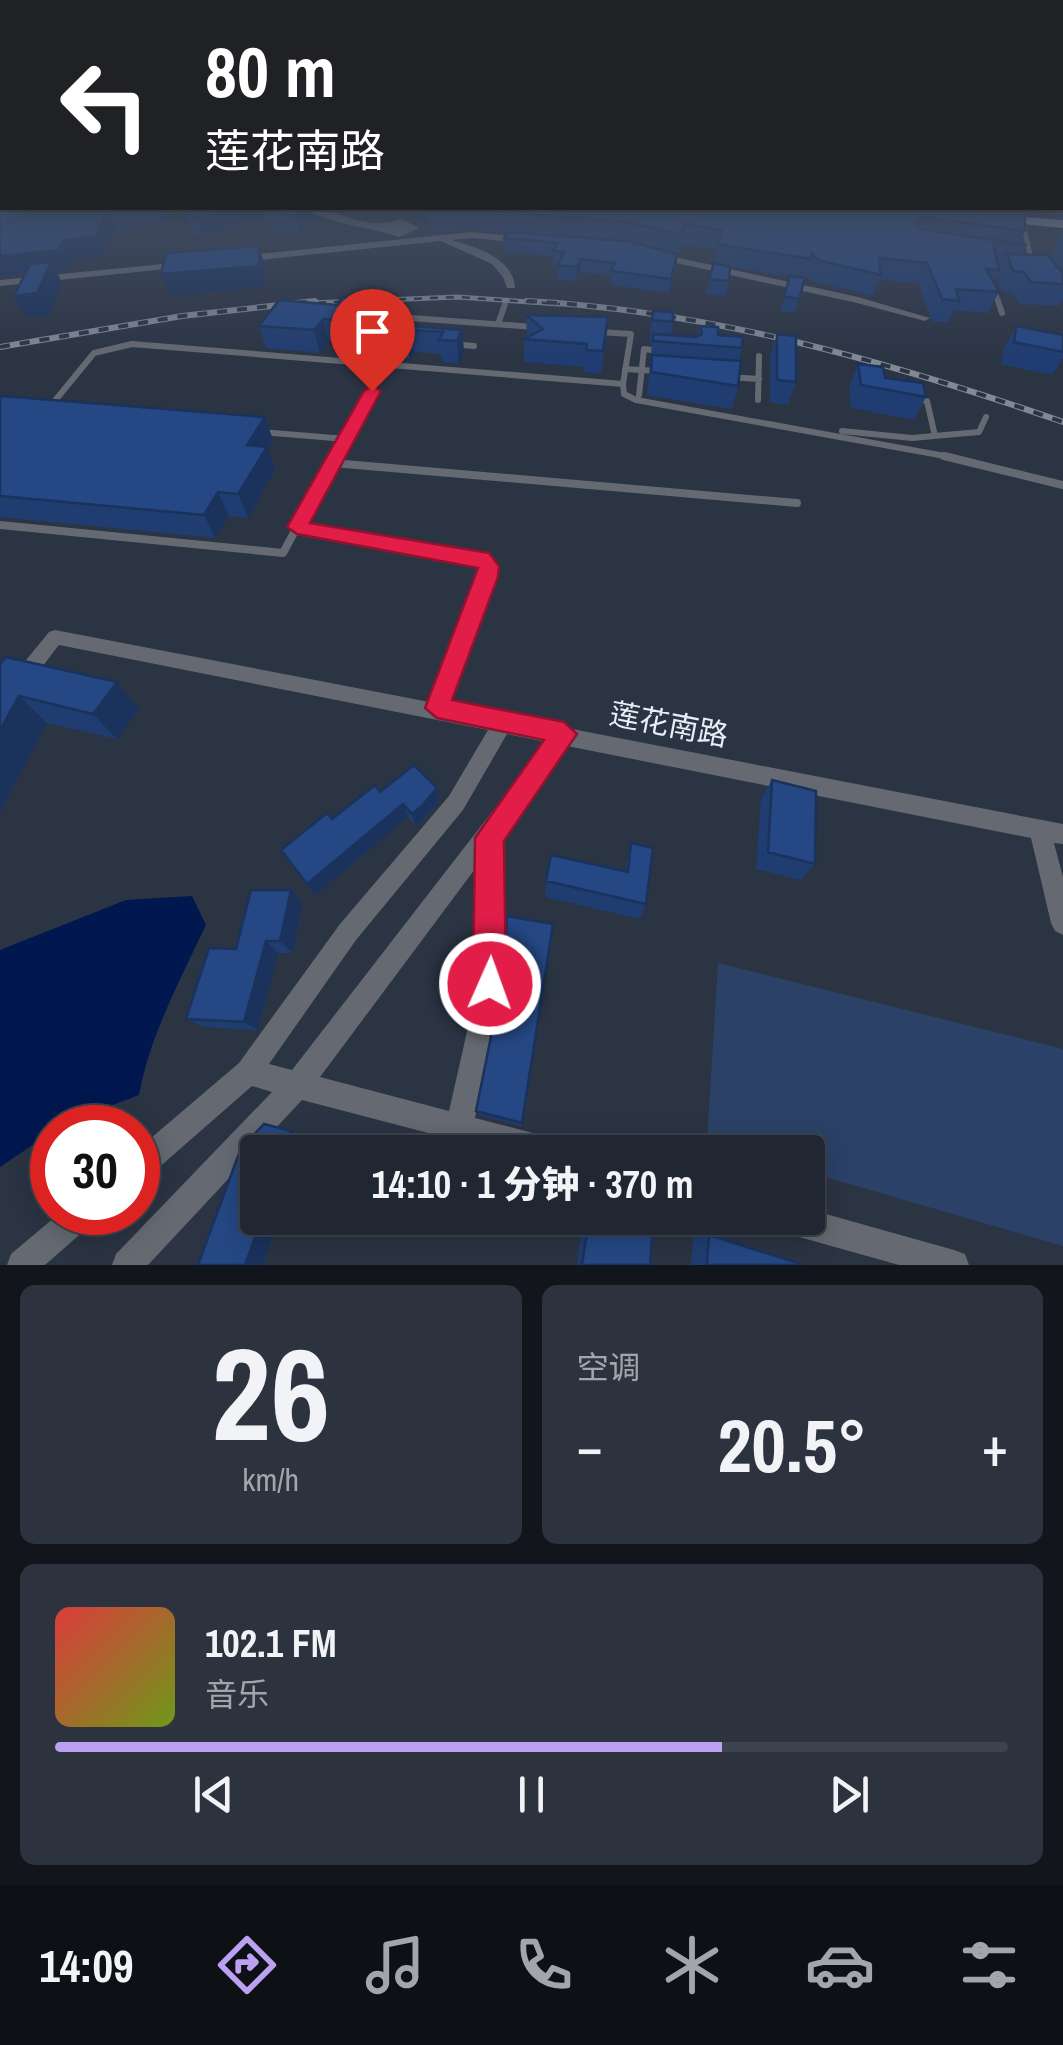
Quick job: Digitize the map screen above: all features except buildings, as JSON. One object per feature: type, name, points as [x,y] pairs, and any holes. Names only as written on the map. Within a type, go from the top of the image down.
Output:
[{"type":"street","points":[[375,246],[379,242]]},
{"type":"street","points":[[217,262],[431,242]]},
{"type":"street","points":[[449,242],[482,254],[508,272],[511,286]]},
{"type":"street","points":[[642,252],[725,274],[839,292],[925,318]]},
{"type":"street","points":[[0,284],[197,264]]},
{"type":"street","name":"莲花南路","points":[[0,706],[55,637],[437,708],[1052,831]]},
{"type":"street","points":[[160,1147],[248,1072],[348,932],[456,804],[503,722]]},
{"type":"street","points":[[126,1265],[298,1084],[490,838],[564,734]]},
{"type":"street","points":[[1052,831],[1063,923]]},
{"type":"street","points":[[459,1127],[490,984],[490,838]]},
{"type":"street","points":[[248,1072],[489,1135]]},
{"type":"street","points":[[825,1229],[954,1265]]},
{"type":"street","points":[[22,1265],[57,1235]]},
{"type":"lane","points":[[1028,242],[1031,268]]},
{"type":"lane","points":[[1011,256],[1031,259]]},
{"type":"lane","points":[[992,283],[1002,312]]},
{"type":"lane","points":[[498,324],[505,304]]},
{"type":"lane","points":[[0,525],[284,554],[411,318],[536,327]]},
{"type":"lane","points":[[593,331],[631,334],[623,384],[624,394],[636,400],[784,425],[1063,485]]},
{"type":"lane","points":[[400,340],[418,341]]},
{"type":"lane","points":[[437,343],[474,346]]},
{"type":"lane","points":[[62,415],[44,414],[94,353],[132,344],[623,384]]},
{"type":"lane","points":[[639,395],[644,349],[675,352]]},
{"type":"lane","points":[[758,400],[759,356]]},
{"type":"lane","points":[[626,369],[661,372]]},
{"type":"lane","points":[[720,376],[759,379]]},
{"type":"lane","points":[[912,399],[927,400],[936,436]]},
{"type":"lane","points":[[784,425],[912,438],[979,432],[986,417]]},
{"type":"lane","points":[[252,431],[346,439]]},
{"type":"lane","points":[[333,463],[798,504]]},
{"type":"lane","points":[[297,527],[482,558],[488,566],[437,708]]},
{"type":"shaded area","points":[[192,896],[206,925],[158,1029],[139,1095],[113,1105],[30,1105],[30,1147],[0,1167],[0,950],[126,900]]},
{"type":"shaded area","points":[[718,963],[1063,1049],[1063,1246],[825,1177],[825,1135],[707,1135]]},
{"type":"railway","points":[[290,304],[457,297],[560,304]]},
{"type":"railway","points":[[290,304],[315,301]]},
{"type":"railway","points":[[527,301],[664,316],[799,343],[932,379],[1063,422]]},
{"type":"railway","points":[[0,347],[182,316],[290,304]]},
{"type":"route","points":[[372,391],[297,527],[482,558],[488,566],[487,577],[437,708],[564,734],[490,838],[490,984]]}]
